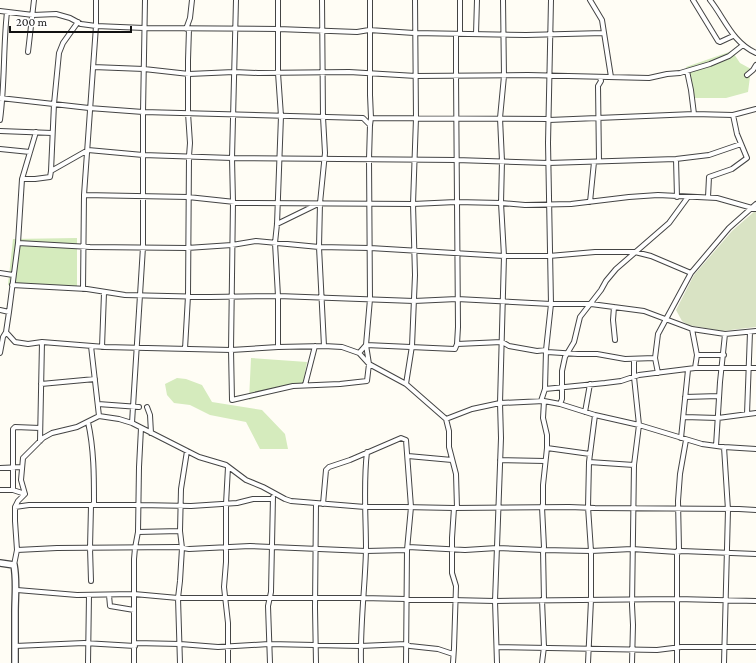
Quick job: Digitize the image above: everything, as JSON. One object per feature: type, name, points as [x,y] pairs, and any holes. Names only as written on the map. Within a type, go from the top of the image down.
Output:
[{"type":"street","points":[[28,52],[34,0]]},
{"type":"street","points":[[83,289],[84,195],[96,26],[96,0]]},
{"type":"street","points":[[132,422],[143,247],[145,0]]},
{"type":"street","points":[[186,349],[190,143],[188,113],[188,29],[192,0]]},
{"type":"street","points":[[236,0],[232,158],[234,202],[232,245],[232,400],[255,396],[283,388],[367,381],[369,364],[366,345],[370,299],[370,0]]},
{"type":"street","points":[[278,0],[278,73],[281,116],[275,243],[278,296],[278,346]]},
{"type":"street","points":[[322,0],[322,72],[325,153],[320,203],[319,247],[324,346]]},
{"type":"street","points":[[406,384],[412,346],[414,301],[415,251],[413,204],[416,118],[414,33],[415,0]]},
{"type":"street","points":[[358,353],[366,345],[455,349],[457,344],[456,76],[460,0]]},
{"type":"street","points":[[476,34],[477,0]]},
{"type":"street","points":[[497,663],[495,601],[500,460],[504,256],[501,203],[502,161],[500,118],[504,76],[503,0]]},
{"type":"street","points":[[542,663],[544,647],[544,548],[542,507],[547,448],[547,435],[543,418],[543,401],[550,304],[548,163],[551,0]]},
{"type":"street","points":[[590,0],[600,16],[611,77]]},
{"type":"street","points":[[693,0],[719,42],[733,36]]},
{"type":"street","points":[[710,0],[733,36],[743,45],[756,53]]},
{"type":"street","points":[[0,11],[33,15],[56,14],[70,18],[85,25],[144,28],[235,30],[278,29],[357,32],[370,30],[414,33],[550,35],[604,33]]},
{"type":"street","points":[[0,120],[4,34],[7,12]]},
{"type":"street","points":[[51,172],[52,133],[59,53],[63,43],[78,22]]},
{"type":"street","points":[[93,67],[144,69],[189,74],[234,72],[322,72],[416,76],[653,78],[687,71],[710,64],[729,56],[743,45]]},
{"type":"street","points":[[747,75],[756,65]]},
{"type":"street","points":[[687,71],[694,114]]},
{"type":"street","points":[[599,161],[598,86],[601,81],[600,77]]},
{"type":"street","points":[[2,98],[90,108],[143,112],[362,118],[370,125]]},
{"type":"street","points":[[371,118],[500,118],[549,120],[599,119],[694,114],[733,115],[756,109]]},
{"type":"street","points":[[708,197],[709,177],[732,169],[747,157],[737,134],[733,115]]},
{"type":"street","points":[[0,131],[52,133]]},
{"type":"street","points":[[0,353],[3,337],[6,332],[18,243],[22,179],[36,132]]},
{"type":"street","points":[[22,179],[35,179],[50,176],[51,172],[88,150],[143,155],[232,158],[456,160],[548,163],[676,159],[709,155],[741,144]]},
{"type":"street","points":[[0,149],[30,152]]},
{"type":"street","points":[[676,159],[677,197]]},
{"type":"street","points":[[590,202],[594,162]]},
{"type":"street","points":[[84,195],[188,197],[244,203],[413,204],[456,202],[525,205],[590,202],[635,196],[658,195],[720,198],[754,209]]},
{"type":"street","points":[[560,404],[562,399],[562,371],[566,353],[574,342],[580,317],[591,304],[606,281],[635,252],[668,223],[688,197]]},
{"type":"street","points":[[277,224],[320,203]]},
{"type":"street","points":[[658,373],[655,358],[658,334],[691,273],[729,228],[754,209],[756,204]]},
{"type":"street","points":[[18,243],[188,248],[232,245],[256,241],[319,247],[370,248],[504,256],[549,256],[595,252],[635,252],[651,256],[691,273]]},
{"type":"street","points":[[0,273],[13,275]]},
{"type":"street","points":[[12,285],[83,289],[119,295],[278,296],[414,301],[457,300],[550,304],[591,304],[644,311],[692,329],[726,334],[756,331]]},
{"type":"street","points":[[102,347],[104,293]]},
{"type":"street","points":[[614,307],[613,320],[615,340]]},
{"type":"street","points":[[0,310],[9,312]]},
{"type":"street","points":[[692,329],[697,355],[695,368]]},
{"type":"street","points":[[6,332],[15,342],[28,344],[42,342],[102,347],[231,350],[278,346],[342,347],[358,353],[369,364],[406,384],[446,419],[448,447],[456,474],[452,550],[452,573],[456,586],[453,663]]},
{"type":"street","points":[[747,414],[750,332]]},
{"type":"street","points":[[716,446],[719,396],[726,334]]},
{"type":"street","points":[[40,442],[42,342]]},
{"type":"street","points":[[457,344],[502,342],[509,346],[537,351],[598,354],[625,359],[655,358]]},
{"type":"street","points":[[91,346],[99,416]]},
{"type":"street","points":[[305,385],[315,346]]},
{"type":"street","points":[[697,355],[724,355]]},
{"type":"street","points":[[632,663],[634,464],[638,425],[634,359]]},
{"type":"street","points":[[545,389],[614,382],[634,377],[639,374],[688,370],[695,368],[756,368]]},
{"type":"street","points":[[680,438],[684,417],[688,370]]},
{"type":"street","points":[[42,384],[95,379]]},
{"type":"street","points":[[585,412],[590,384]]},
{"type":"street","points":[[686,397],[719,396]]},
{"type":"street","points":[[446,419],[472,409],[500,403],[543,401],[560,404],[595,415],[638,425],[686,440],[716,446],[756,449]]},
{"type":"street","points":[[98,404],[139,407]]},
{"type":"street","points":[[147,407],[150,415],[151,433]]},
{"type":"street","points":[[684,417],[718,418],[756,413]]},
{"type":"street","points":[[588,663],[591,600],[591,551],[588,508],[589,462],[595,415]]},
{"type":"street","points":[[25,494],[21,480],[22,460],[24,456],[47,435],[77,427],[99,416],[132,422],[187,451],[211,461],[226,465],[246,480],[291,501],[365,507],[542,507],[756,510]]},
{"type":"street","points":[[88,422],[93,447],[94,472],[94,503],[91,506],[90,548],[92,581]]},
{"type":"street","points":[[13,490],[14,428],[40,428]]},
{"type":"street","points":[[134,663],[135,548],[138,532],[141,428]]},
{"type":"street","points":[[323,504],[327,468],[403,438],[406,440],[411,507],[406,599],[406,663]]},
{"type":"street","points":[[677,663],[677,552],[679,549],[678,509],[680,474],[686,440]]},
{"type":"street","points":[[724,447],[728,510],[724,663]]},
{"type":"street","points":[[547,448],[590,454]]},
{"type":"street","points":[[180,663],[178,598],[182,548],[180,531],[181,489],[187,451]]},
{"type":"street","points":[[361,663],[360,646],[362,598],[366,551],[365,468],[367,452]]},
{"type":"street","points":[[408,456],[452,460]]},
{"type":"street","points":[[500,460],[545,461]]},
{"type":"street","points":[[589,462],[634,464]]},
{"type":"street","points":[[0,468],[22,467]]},
{"type":"street","points":[[228,467],[224,597],[228,623],[228,663]]},
{"type":"street","points":[[0,490],[13,490],[25,494]]},
{"type":"street","points":[[270,663],[268,606],[272,592],[273,493]]},
{"type":"street","points":[[15,663],[15,612],[17,590],[14,565],[17,550],[15,507],[18,501],[25,494]]},
{"type":"street","points":[[15,507],[42,505],[181,506],[226,504],[253,499],[272,499]]},
{"type":"street","points":[[316,504],[316,663]]},
{"type":"street","points":[[138,532],[180,531]]},
{"type":"street","points":[[17,550],[57,548],[182,548],[250,546],[366,551],[408,548],[452,550],[497,548],[591,551],[632,549],[756,554]]},
{"type":"street","points":[[0,563],[14,565]]},
{"type":"street","points":[[17,590],[89,595],[134,594],[178,598],[362,598],[495,601],[677,599],[756,601]]},
{"type":"street","points":[[88,663],[89,595]]},
{"type":"street","points":[[109,595],[110,606],[134,610]]},
{"type":"street","points":[[15,646],[180,644],[205,647],[269,644],[360,646],[406,644],[410,646],[438,649],[453,654]]},
{"type":"street","points":[[497,646],[657,650],[682,647],[756,647]]},
{"type":"green space","points":[[732,51],[740,63],[751,69],[748,92],[726,98],[695,98],[686,67]]},
{"type":"green space","points":[[756,210],[756,327],[722,331],[688,325],[682,321],[676,310],[694,275],[732,231]]},
{"type":"green space","points":[[77,238],[77,286],[8,285],[13,239]]},
{"type":"green space","points":[[251,358],[307,362],[303,383],[249,400]]},
{"type":"green space","points":[[177,378],[186,379],[202,385],[212,402],[262,410],[285,434],[288,449],[260,449],[246,422],[210,415],[190,405],[174,403],[167,395],[165,384]]}]
